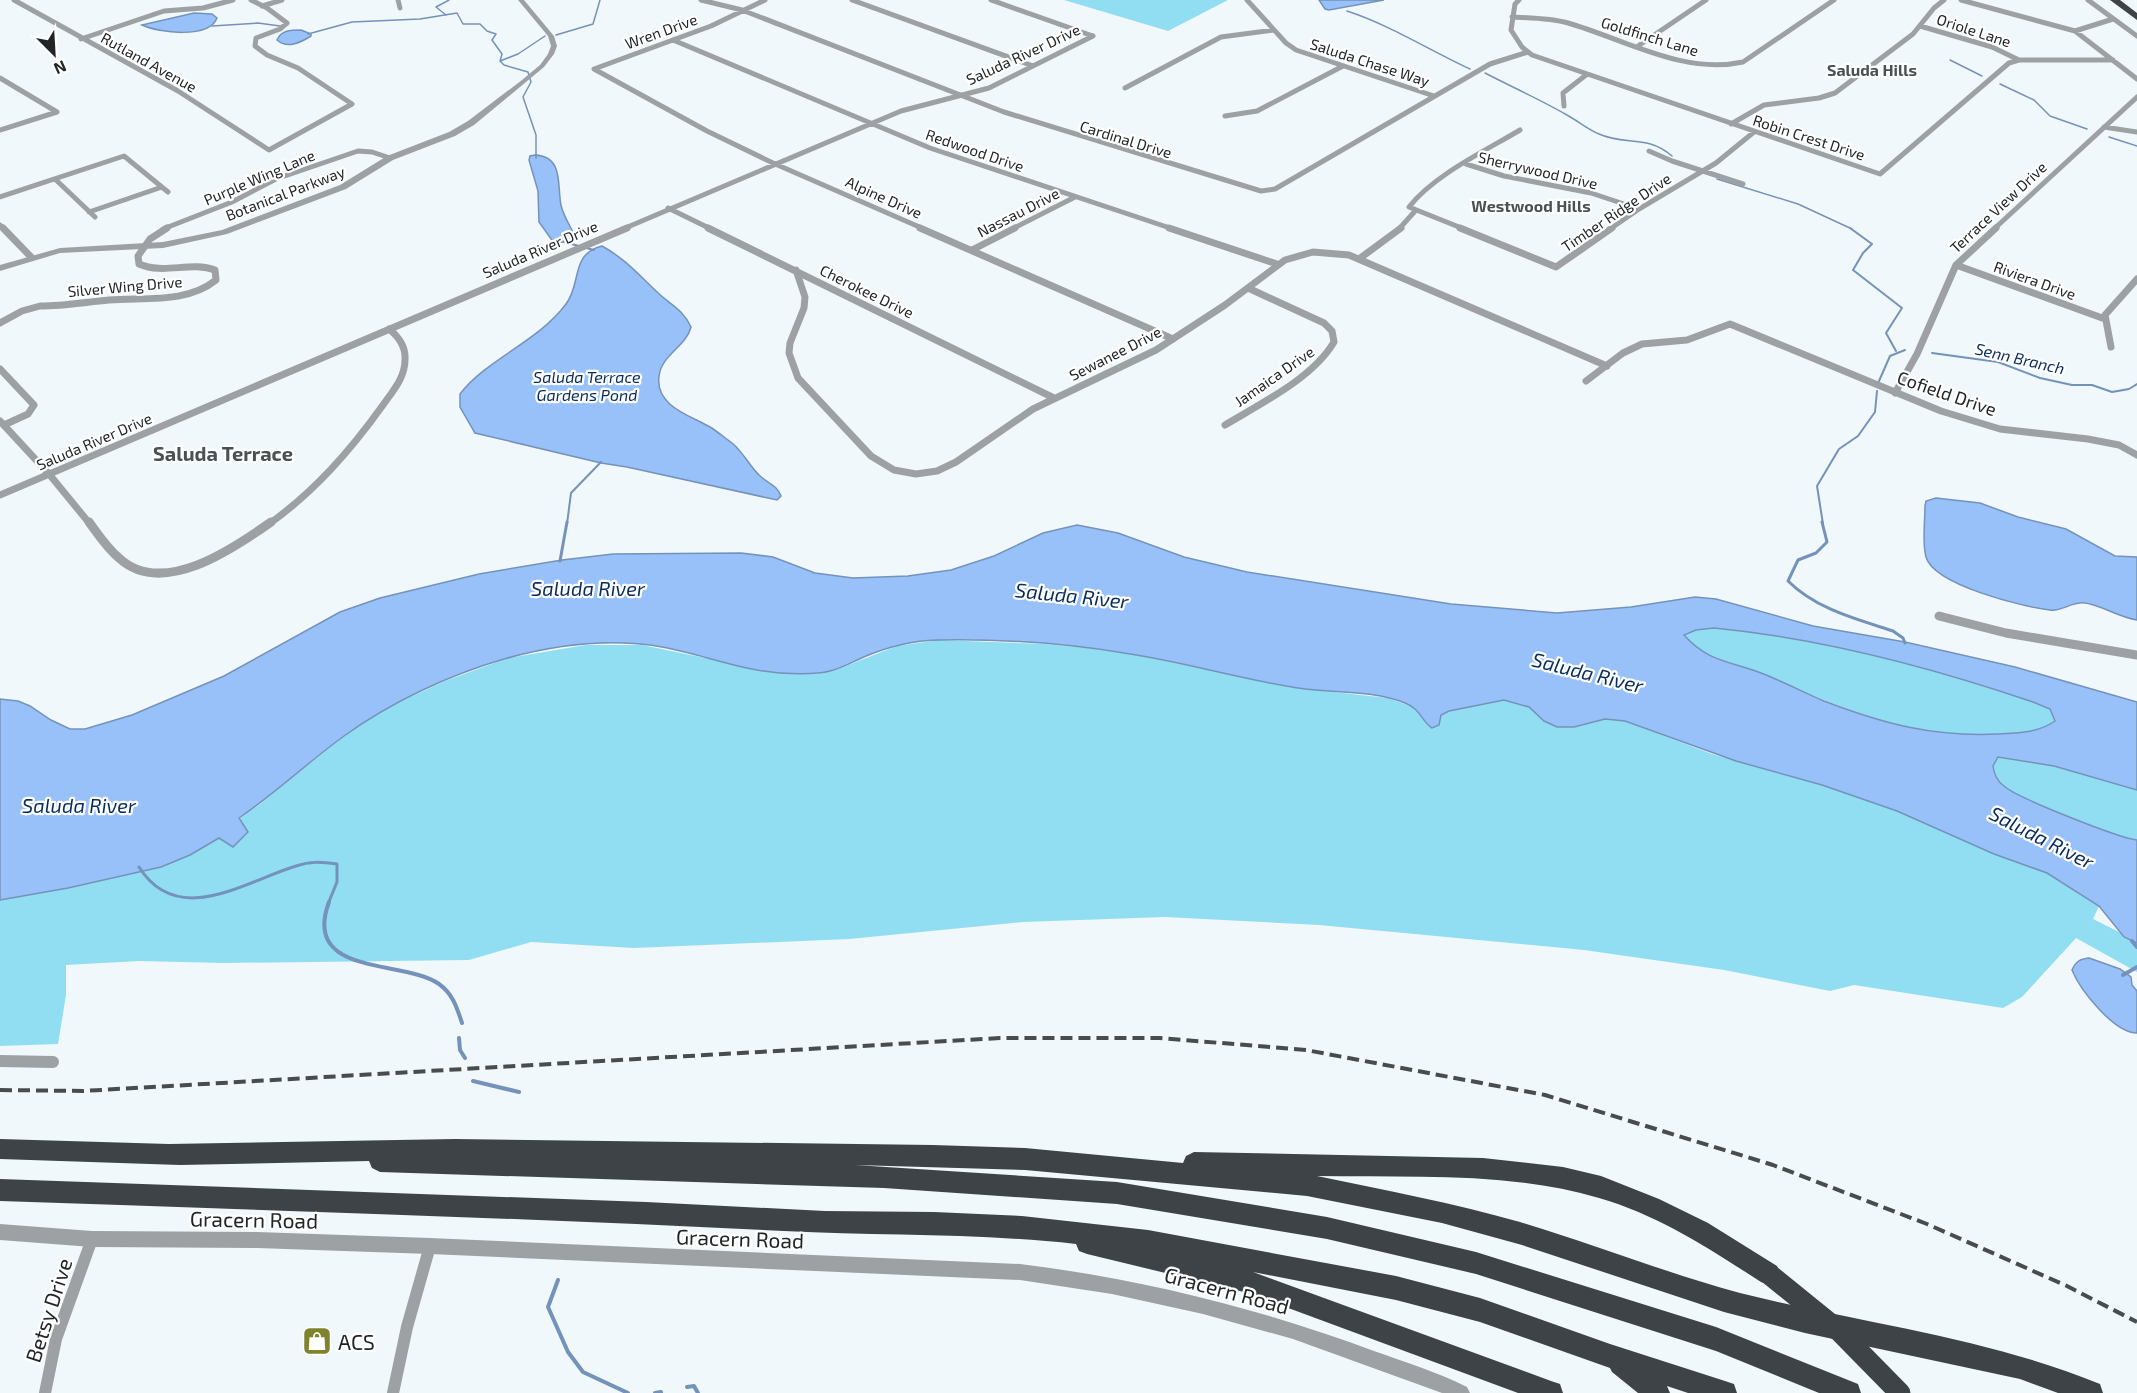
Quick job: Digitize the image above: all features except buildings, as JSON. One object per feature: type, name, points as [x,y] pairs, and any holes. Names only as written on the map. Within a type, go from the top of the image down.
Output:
[{"type":"highway","points":[[2114,0],[2137,17]]},
{"type":"highway","points":[[2127,0],[2137,7]]},
{"type":"highway","points":[[0,1149],[884,1177],[1117,1193],[1327,1228],[1476,1263],[1716,1339],[1849,1393]]},
{"type":"highway","points":[[171,1154],[455,1149],[849,1154],[1445,1168],[1516,1171],[1548,1175],[1603,1188],[1654,1208],[1705,1233],[1769,1274],[1839,1331],[1900,1393]]},
{"type":"highway","points":[[1025,1159],[1307,1185],[1410,1204],[1522,1234],[1779,1315],[2020,1367],[2091,1393]]},
{"type":"highway","points":[[0,1190],[1022,1227],[1148,1241],[1396,1288],[1480,1310],[1610,1356],[1725,1393]]},
{"type":"highway","points":[[1022,1227],[1248,1282],[1551,1393]]},
{"type":"highway","points":[[1610,1356],[1658,1393]]},
{"type":"street","name":"Rutland Avenue","points":[[14,0],[81,39],[178,90],[269,150],[352,104],[298,68],[267,55],[255,46],[256,38],[280,29],[287,23],[262,6]]},
{"type":"street","points":[[81,39],[164,11],[203,8],[233,0]]},
{"type":"street","points":[[250,0],[262,6],[282,0]]},
{"type":"street","points":[[398,0],[400,8]]},
{"type":"street","name":"Botanical Parkway","points":[[0,268],[31,257],[83,248],[144,246],[196,239],[252,223],[344,187],[390,158],[458,131],[524,81],[551,54],[553,40],[521,0]]},
{"type":"street","name":"Cardinal Drive","points":[[702,0],[742,10],[1045,127],[1261,191],[1275,189],[1497,61],[1528,52]]},
{"type":"street","name":"Wren Drive","points":[[597,67],[711,26],[765,0]]},
{"type":"street","points":[[852,0],[1033,66]]},
{"type":"street","name":"Saluda River Drive","points":[[0,495],[774,163],[914,106],[989,88],[1093,36],[991,0]]},
{"type":"street","name":"Saluda Chase Way","points":[[1247,0],[1296,50],[1434,96]]},
{"type":"street","points":[[1512,16],[1515,4],[1519,0]]},
{"type":"street","points":[[1638,46],[1706,0]]},
{"type":"street","name":"Goldfinch Lane","points":[[1512,16],[1566,23],[1696,63],[1719,66],[1738,65],[1834,0]]},
{"type":"street","points":[[1731,124],[1764,105],[1819,98],[1835,93],[1905,41],[1944,0]]},
{"type":"street","points":[[1961,0],[2075,31],[2137,79]]},
{"type":"street","points":[[2088,0],[2137,36]]},
{"type":"street","name":"Robin Crest Drive","points":[[1512,16],[1511,30],[1514,38],[1528,52],[1547,62],[1880,174],[2009,63],[2019,60]]},
{"type":"street","points":[[2075,31],[2113,19]]},
{"type":"street","name":"Oriole Lane","points":[[1920,26],[1992,47],[2019,60]]},
{"type":"street","points":[[1125,88],[1221,37],[1274,30]]},
{"type":"street","name":"Redwood Drive","points":[[673,40],[930,148],[1277,264]]},
{"type":"street","points":[[2019,60],[2113,60]]},
{"type":"street","points":[[1225,117],[1257,111],[1343,66]]},
{"type":"street","name":"Alpine Drive","points":[[597,67],[594,69],[596,72],[774,163],[1173,339]]},
{"type":"street","points":[[1564,106],[1563,93],[1586,75]]},
{"type":"street","points":[[0,78],[57,112],[0,130]]},
{"type":"street","name":"Terrace View Drive","points":[[1895,393],[1917,354],[1956,265],[2137,97]]},
{"type":"street","points":[[2104,127],[2137,132]]},
{"type":"street","points":[[1359,259],[1396,233],[1416,210],[1410,207],[1412,201],[1520,130]]},
{"type":"street","name":"Timber Ridge Drive","points":[[1416,210],[1556,267],[1640,209],[1704,170],[1754,132]]},
{"type":"street","points":[[1649,150],[1672,162],[1704,170],[1743,184]]},
{"type":"street","name":"Purple Wing Lane","points":[[144,246],[154,234],[169,226],[232,202],[276,179],[358,151],[372,152],[390,158]]},
{"type":"street","points":[[0,197],[124,156],[168,192]]},
{"type":"street","name":"Sherrywood Drive","points":[[1466,164],[1518,180],[1591,194],[1640,209]]},
{"type":"street","points":[[55,179],[95,217]]},
{"type":"street","points":[[89,212],[162,187]]},
{"type":"street","name":"Nassau Drive","points":[[972,250],[1075,197]]},
{"type":"street","name":"Cherokee Drive","points":[[668,208],[1054,398]]},
{"type":"street","points":[[0,225],[31,257]]},
{"type":"street","name":"Silver Wing Drive","points":[[0,323],[22,311],[40,306],[66,306],[109,300],[147,300],[186,295],[205,289],[216,280],[217,273],[208,267],[162,269],[142,266],[137,259],[144,246]]},
{"type":"street","name":"Sewanee Drive","points":[[796,270],[803,284],[805,298],[790,340],[789,355],[792,368],[798,378],[863,448],[883,466],[914,474],[942,471],[1014,420],[1054,398],[1138,360],[1173,339],[1248,288],[1277,264],[1294,255],[1316,251],[1337,252],[1359,259],[1606,366]]},
{"type":"street","name":"Riviera Drive","points":[[1956,265],[2105,319]]},
{"type":"street","points":[[2111,347],[2105,315],[2137,279]]},
{"type":"street","name":"Jamaica Drive","points":[[1225,425],[1286,387],[1328,354],[1335,342],[1332,331],[1323,323],[1248,288]]},
{"type":"street","name":"Cofield Drive","points":[[1606,366],[1623,352],[1642,344],[1686,340],[1730,324],[1941,411],[2000,429],[2120,445],[2137,455]]},
{"type":"street","points":[[0,369],[34,405],[28,414],[2,423],[49,474],[118,558],[128,566],[147,572],[164,573],[187,568],[231,548],[282,513],[321,481],[355,444],[398,382],[405,365],[403,345],[389,329]]},
{"type":"street","points":[[1586,381],[1606,366]]},
{"type":"street","points":[[1939,616],[2006,633],[2137,655]]},
{"type":"street","points":[[0,1061],[53,1062]]},
{"type":"street","name":"Gracern Road","points":[[0,1232],[92,1239],[257,1240],[430,1246],[1020,1272],[1129,1288],[1275,1324],[1461,1393]]},
{"type":"street","name":"Betsy Drive","points":[[45,1393],[56,1339],[92,1239]]},
{"type":"street","points":[[393,1393],[406,1327],[430,1246]]},
{"type":"shaded area","points":[[1064,0],[1228,0],[1168,31]]},
{"type":"shaded area","points":[[1714,628],[1794,639],[1916,666],[2033,702],[2050,709],[2055,721],[2028,732],[2006,734],[1930,731],[1888,722],[1808,694],[1761,673],[1710,655],[1684,635],[1696,630]]},
{"type":"shaded area","points":[[939,640],[1045,644],[1127,653],[1297,688],[1388,698],[1413,707],[1423,716],[1427,725],[1439,722],[1441,715],[1449,711],[1504,700],[1529,707],[1544,721],[1557,727],[1574,727],[1605,719],[1625,721],[1712,754],[1822,785],[1897,811],[1994,854],[2047,873],[2099,906],[2093,919],[2137,941],[2137,972],[2076,938],[2022,997],[2003,1008],[1854,985],[1830,991],[1724,970],[1584,950],[1319,925],[1165,917],[1023,922],[849,939],[634,948],[531,942],[469,960],[224,963],[139,961],[66,965],[66,995],[58,1044],[0,1046],[0,900],[68,888],[150,869],[190,855],[219,837],[336,742],[380,711],[445,681],[508,658],[586,645],[642,645],[779,673],[816,674],[838,669],[897,646]]},
{"type":"shaded area","points":[[1998,757],[2054,766],[2137,790],[2137,840],[2069,817],[2013,792],[2004,786],[1995,775],[1994,762]]},
{"type":"water","points":[[1319,0],[1384,0],[1329,10],[1325,9]]},
{"type":"water","points":[[194,13],[212,14],[217,18],[212,25],[194,32],[171,32],[142,25]]},
{"type":"water","points":[[301,30],[311,36],[289,45],[277,40],[284,32]]},
{"type":"water","points":[[530,156],[544,157],[555,166],[562,209],[573,232],[573,236],[564,242],[554,243],[539,222],[538,191],[529,160]]},
{"type":"water","name":"Saluda Terrace Gardens Pond","points":[[602,246],[624,261],[680,311],[691,327],[684,340],[661,368],[659,386],[662,395],[675,408],[710,427],[732,443],[759,475],[777,489],[781,496],[777,500],[601,463],[475,433],[460,407],[460,394],[484,370],[528,340],[555,317],[571,296],[585,255]]},
{"type":"water","points":[[1936,498],[1980,503],[2018,517],[2066,529],[2115,556],[2137,557],[2137,620],[2085,603],[2054,610],[2037,608],[1981,593],[1945,577],[1933,567],[1925,551],[1926,501]]},
{"type":"water","name":"Saluda River","points":[[1077,525],[1118,533],[1184,557],[1247,572],[1451,604],[1557,613],[1631,607],[1695,597],[1716,599],[1813,626],[1905,642],[2015,667],[2137,702],[2137,790],[2054,766],[1998,757],[1993,766],[1998,780],[2013,792],[2069,817],[2137,840],[2137,943],[2124,937],[2099,906],[2047,873],[1994,854],[1897,811],[1822,785],[1736,761],[1625,721],[1605,719],[1574,727],[1557,727],[1544,721],[1529,707],[1504,700],[1449,711],[1441,715],[1439,725],[1432,728],[1418,712],[1405,703],[1378,696],[1292,687],[1145,656],[1055,644],[986,640],[931,640],[912,643],[875,653],[835,670],[812,674],[765,671],[662,647],[623,643],[583,644],[504,659],[462,673],[421,691],[381,712],[344,736],[239,818],[248,832],[233,847],[219,838],[190,855],[161,867],[68,888],[0,900],[0,699],[18,701],[30,706],[70,729],[85,729],[132,715],[224,676],[340,612],[380,598],[479,574],[562,560],[613,554],[741,553],[773,557],[815,573],[853,578],[908,576],[951,570],[994,556],[1043,533]],"holes":[[[1714,628],[1835,647],[1916,666],[2033,702],[2050,709],[2055,721],[2035,730],[1998,734],[1952,733],[1909,727],[1846,709],[1777,679],[1720,660],[1702,651],[1684,635],[1696,630]]]},
{"type":"water","points":[[2089,958],[2120,969],[2131,977],[2132,985],[2137,991],[2137,1033],[2118,1026],[2108,1018],[2082,988],[2072,970],[2079,961]]},
{"type":"waterway","points":[[446,15],[436,7],[449,0]]},
{"type":"waterway","points":[[556,35],[593,24],[600,0]]},
{"type":"waterway","points":[[1347,11],[1394,30],[1470,69]]},
{"type":"waterway","points":[[446,15],[457,13],[463,24],[480,24],[487,31],[496,34],[492,40],[502,54],[500,61]]},
{"type":"waterway","points":[[308,34],[352,22],[420,19],[446,15]]},
{"type":"waterway","points":[[212,26],[258,23],[280,26]]},
{"type":"waterway","points":[[500,61],[518,54],[545,36]]},
{"type":"waterway","points":[[1950,60],[1982,76]]},
{"type":"waterway","points":[[500,61],[504,65],[528,72],[531,82],[523,97],[536,135],[536,158]]},
{"type":"waterway","points":[[1485,73],[1557,109],[1599,134],[1654,145],[1672,156]]},
{"type":"waterway","points":[[2000,84],[2034,100],[2050,116],[2087,129]]},
{"type":"waterway","points":[[2109,137],[2137,146]]},
{"type":"waterway","points":[[1717,179],[1798,204],[1850,228]]},
{"type":"waterway","points":[[1850,228],[1872,244],[1863,253],[1853,270],[1902,308],[1886,333],[1896,351]]},
{"type":"waterway","points":[[563,238],[564,242],[594,250]]},
{"type":"waterway","name":"Senn Branch","points":[[1879,381],[1890,356],[1905,350]]},
{"type":"waterway","name":"Senn Branch","points":[[1932,353],[1998,362],[2040,378],[2072,385],[2092,385],[2112,392],[2129,389],[2137,384]]},
{"type":"waterway","name":"Senn Branch","points":[[1823,524],[1817,486],[1839,449],[1858,436],[1875,412],[1877,391]]},
{"type":"waterway","points":[[567,524],[571,493],[601,462]]},
{"type":"waterway","points":[[560,561],[567,522]]},
{"type":"waterway","name":"Senn Branch","points":[[1822,522],[1827,542],[1816,553],[1798,560],[1788,581],[1799,591],[1824,606],[1893,631],[1903,638],[1905,643]]},
{"type":"waterway","points":[[139,867],[155,885],[173,895],[193,898],[235,889],[301,864],[316,862],[337,864],[337,882],[328,904]]},
{"type":"waterway","points":[[329,902],[324,926],[329,943],[342,954],[360,962],[423,976],[439,984],[451,997],[462,1023]]},
{"type":"waterway","points":[[2132,941],[2137,947]]},
{"type":"waterway","points":[[2123,975],[2137,967]]},
{"type":"waterway","points":[[459,1038],[460,1050],[465,1058]]},
{"type":"waterway","points":[[473,1081],[519,1092]]},
{"type":"waterway","points":[[558,1280],[548,1307],[568,1352],[583,1372],[628,1393]]},
{"type":"waterway","points":[[687,1387],[694,1386],[698,1393]]},
{"type":"waterway","points":[[655,1393],[661,1392]]},
{"type":"railway","points":[[0,1090],[83,1091],[1000,1038],[1160,1038],[1306,1050],[1545,1095],[1773,1165],[1927,1224],[2067,1286],[2137,1322]]},
{"type":"place","name":"ACS","points":[[317,1341]]},
{"type":"district","name":"Saluda Hills","points":[[1872,69]]},
{"type":"district","name":"Westwood Hills","points":[[1531,205]]},
{"type":"district","name":"Saluda Terrace","points":[[223,453]]}]
